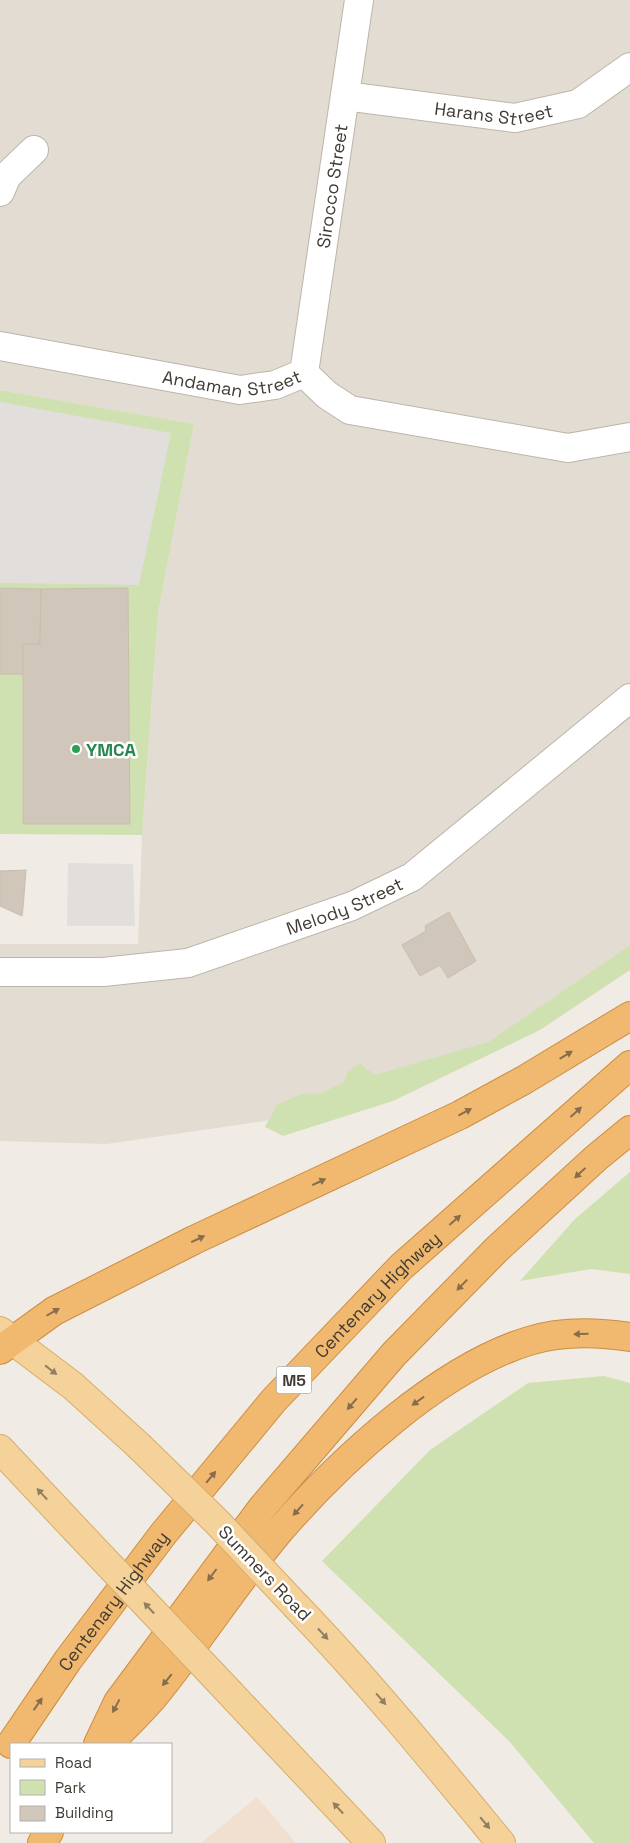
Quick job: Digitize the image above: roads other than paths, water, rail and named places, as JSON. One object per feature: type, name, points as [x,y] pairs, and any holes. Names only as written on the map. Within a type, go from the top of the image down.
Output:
[{"type":"highway","points":[[4,1341],[54,1311],[185,1245],[460,1115],[524,1080],[630,1016]]},
{"type":"highway","name":"Centenary Highway","points":[[12,1743],[68,1660],[164,1533],[274,1400],[401,1267],[630,1065]]},
{"type":"highway","points":[[98,1743],[118,1702],[262,1508],[394,1354],[497,1249],[596,1158],[630,1130]]},
{"type":"highway","points":[[109,1743],[154,1697],[280,1530],[320,1487],[400,1415],[466,1370],[497,1352],[530,1340],[562,1334],[598,1333],[630,1337]]},
{"type":"highway","name":"Centenary Highway","points":[[0,1762],[10,1746]]},
{"type":"main road","name":"Sumners Road","points":[[4,1341],[72,1386],[138,1445],[216,1521],[338,1650],[502,1843]]},
{"type":"main road","points":[[0,1449],[371,1843]]},
{"type":"street","name":"Sirocco Street","points":[[304,374],[359,0]]},
{"type":"street","name":"Harans Street","points":[[345,96],[515,118],[578,104],[630,67]]},
{"type":"street","points":[[0,192],[7,176],[34,150]]},
{"type":"street","name":"Andaman Street","points":[[0,346],[240,390],[275,385],[304,374],[327,395],[350,410],[568,448],[630,437]]},
{"type":"street","name":"Melody Street","points":[[0,972],[103,972],[188,963],[352,906],[412,877],[630,698]]},
{"type":"place","name":"YMCA","points":[[76,749]]}]
